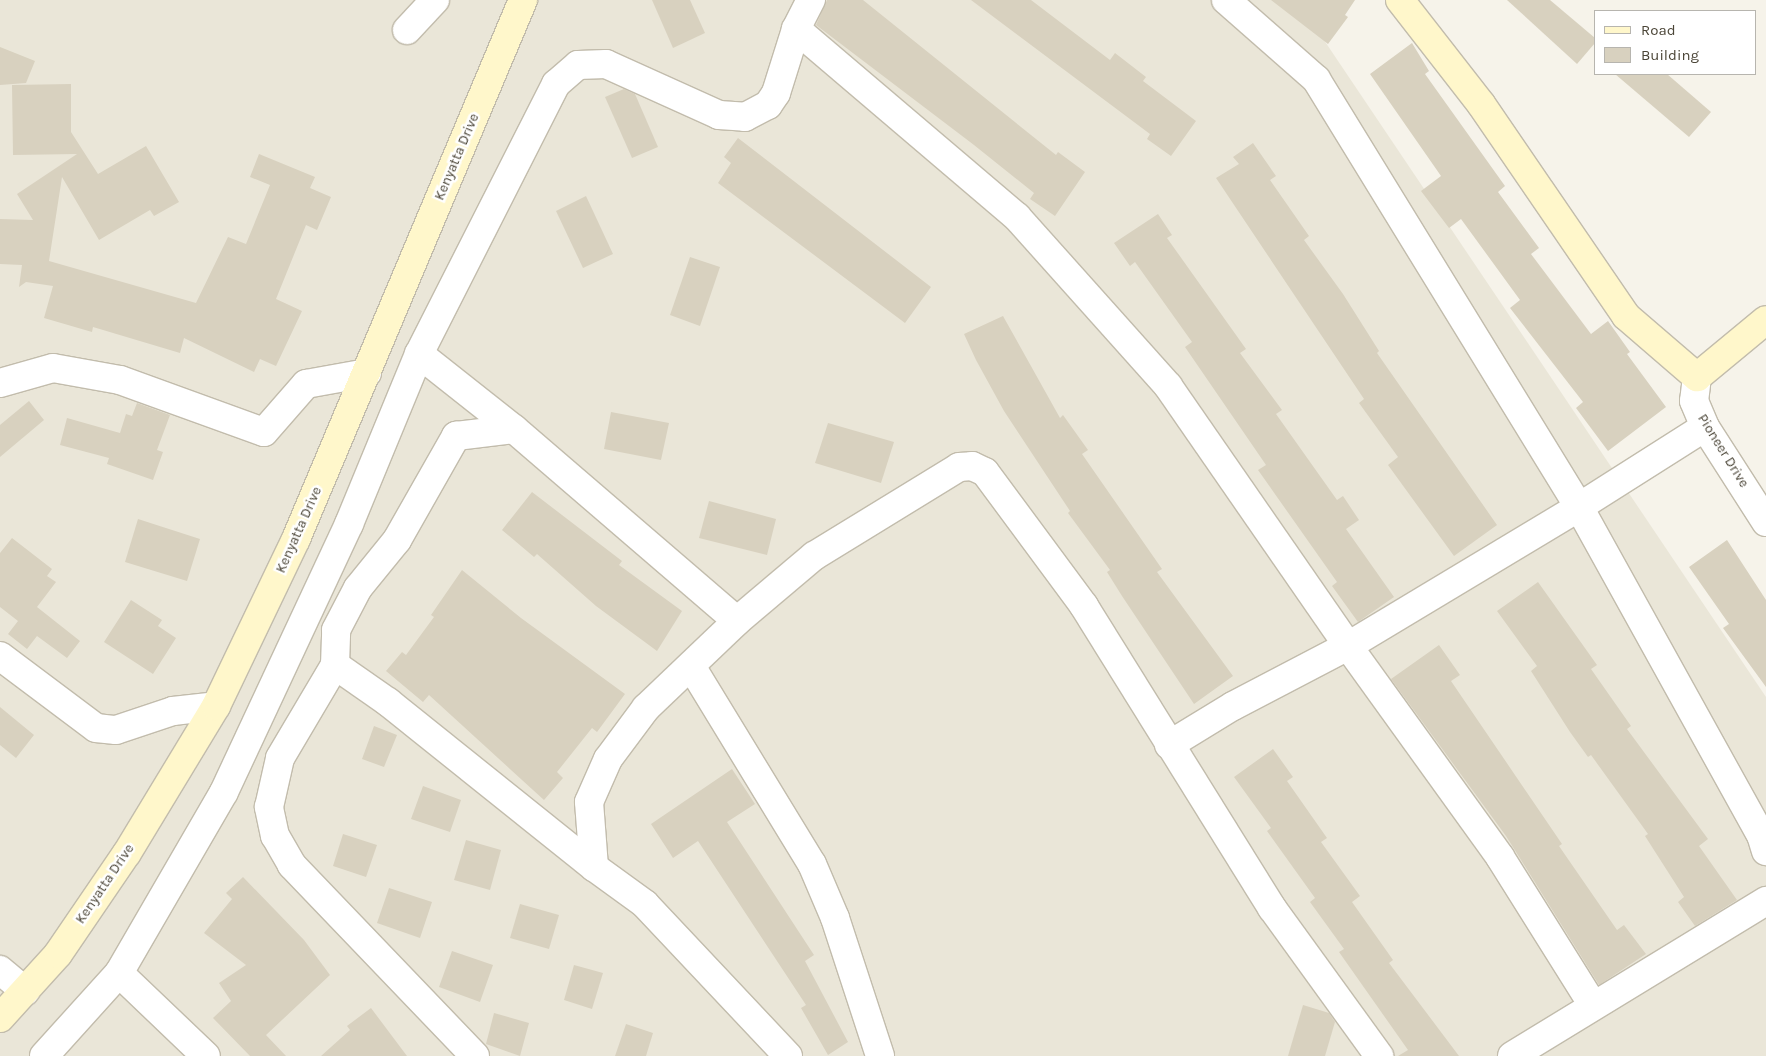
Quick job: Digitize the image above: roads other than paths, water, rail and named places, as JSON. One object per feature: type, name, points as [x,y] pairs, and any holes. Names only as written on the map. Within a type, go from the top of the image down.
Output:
[{"type":"main road","name":"Kenyatta Drive","points":[[0,1018],[58,954],[127,853],[216,706],[296,540],[523,0]]},
{"type":"main road","points":[[1400,0],[1480,104],[1626,316],[1697,377],[1766,320]]},
{"type":"street","points":[[407,30],[435,0]]},
{"type":"street","points":[[44,1056],[119,973],[224,792],[349,524],[419,354],[556,84],[566,73],[578,65],[606,64],[719,114],[745,118],[768,105],[776,93],[796,29],[811,0]]},
{"type":"street","points":[[1226,0],[1316,79],[1579,508],[1760,835],[1766,852]]},
{"type":"street","points":[[796,29],[1017,217],[1168,386],[1348,646],[1500,857],[1593,1005]]},
{"type":"street","points":[[419,354],[514,429],[737,620]]},
{"type":"street","points":[[0,383],[52,368],[120,380],[264,432],[306,384],[367,373]]},
{"type":"street","name":"Pioneer Drive","points":[[1697,377],[1694,401],[1705,427],[1766,522]]},
{"type":"street","points":[[1169,745],[1233,706],[1348,646],[1579,508],[1705,427]]},
{"type":"street","points":[[475,1056],[292,865],[275,836],[269,807],[280,758],[322,682],[335,665],[336,630],[358,588],[397,540],[456,436],[514,429]]},
{"type":"street","points":[[594,867],[589,802],[608,758],[646,708],[737,620],[814,556],[959,467],[972,466],[985,472],[1084,606],[1272,908],[1379,1056]]},
{"type":"street","points":[[0,656],[96,728],[116,730],[172,711],[216,706]]},
{"type":"street","points":[[335,665],[388,702],[594,867],[645,904],[788,1056]]},
{"type":"street","points":[[691,666],[812,864],[835,918],[880,1056]]},
{"type":"street","points":[[1512,1056],[1766,901]]},
{"type":"street","points":[[0,970],[25,991]]},
{"type":"street","points":[[119,973],[206,1056]]}]
